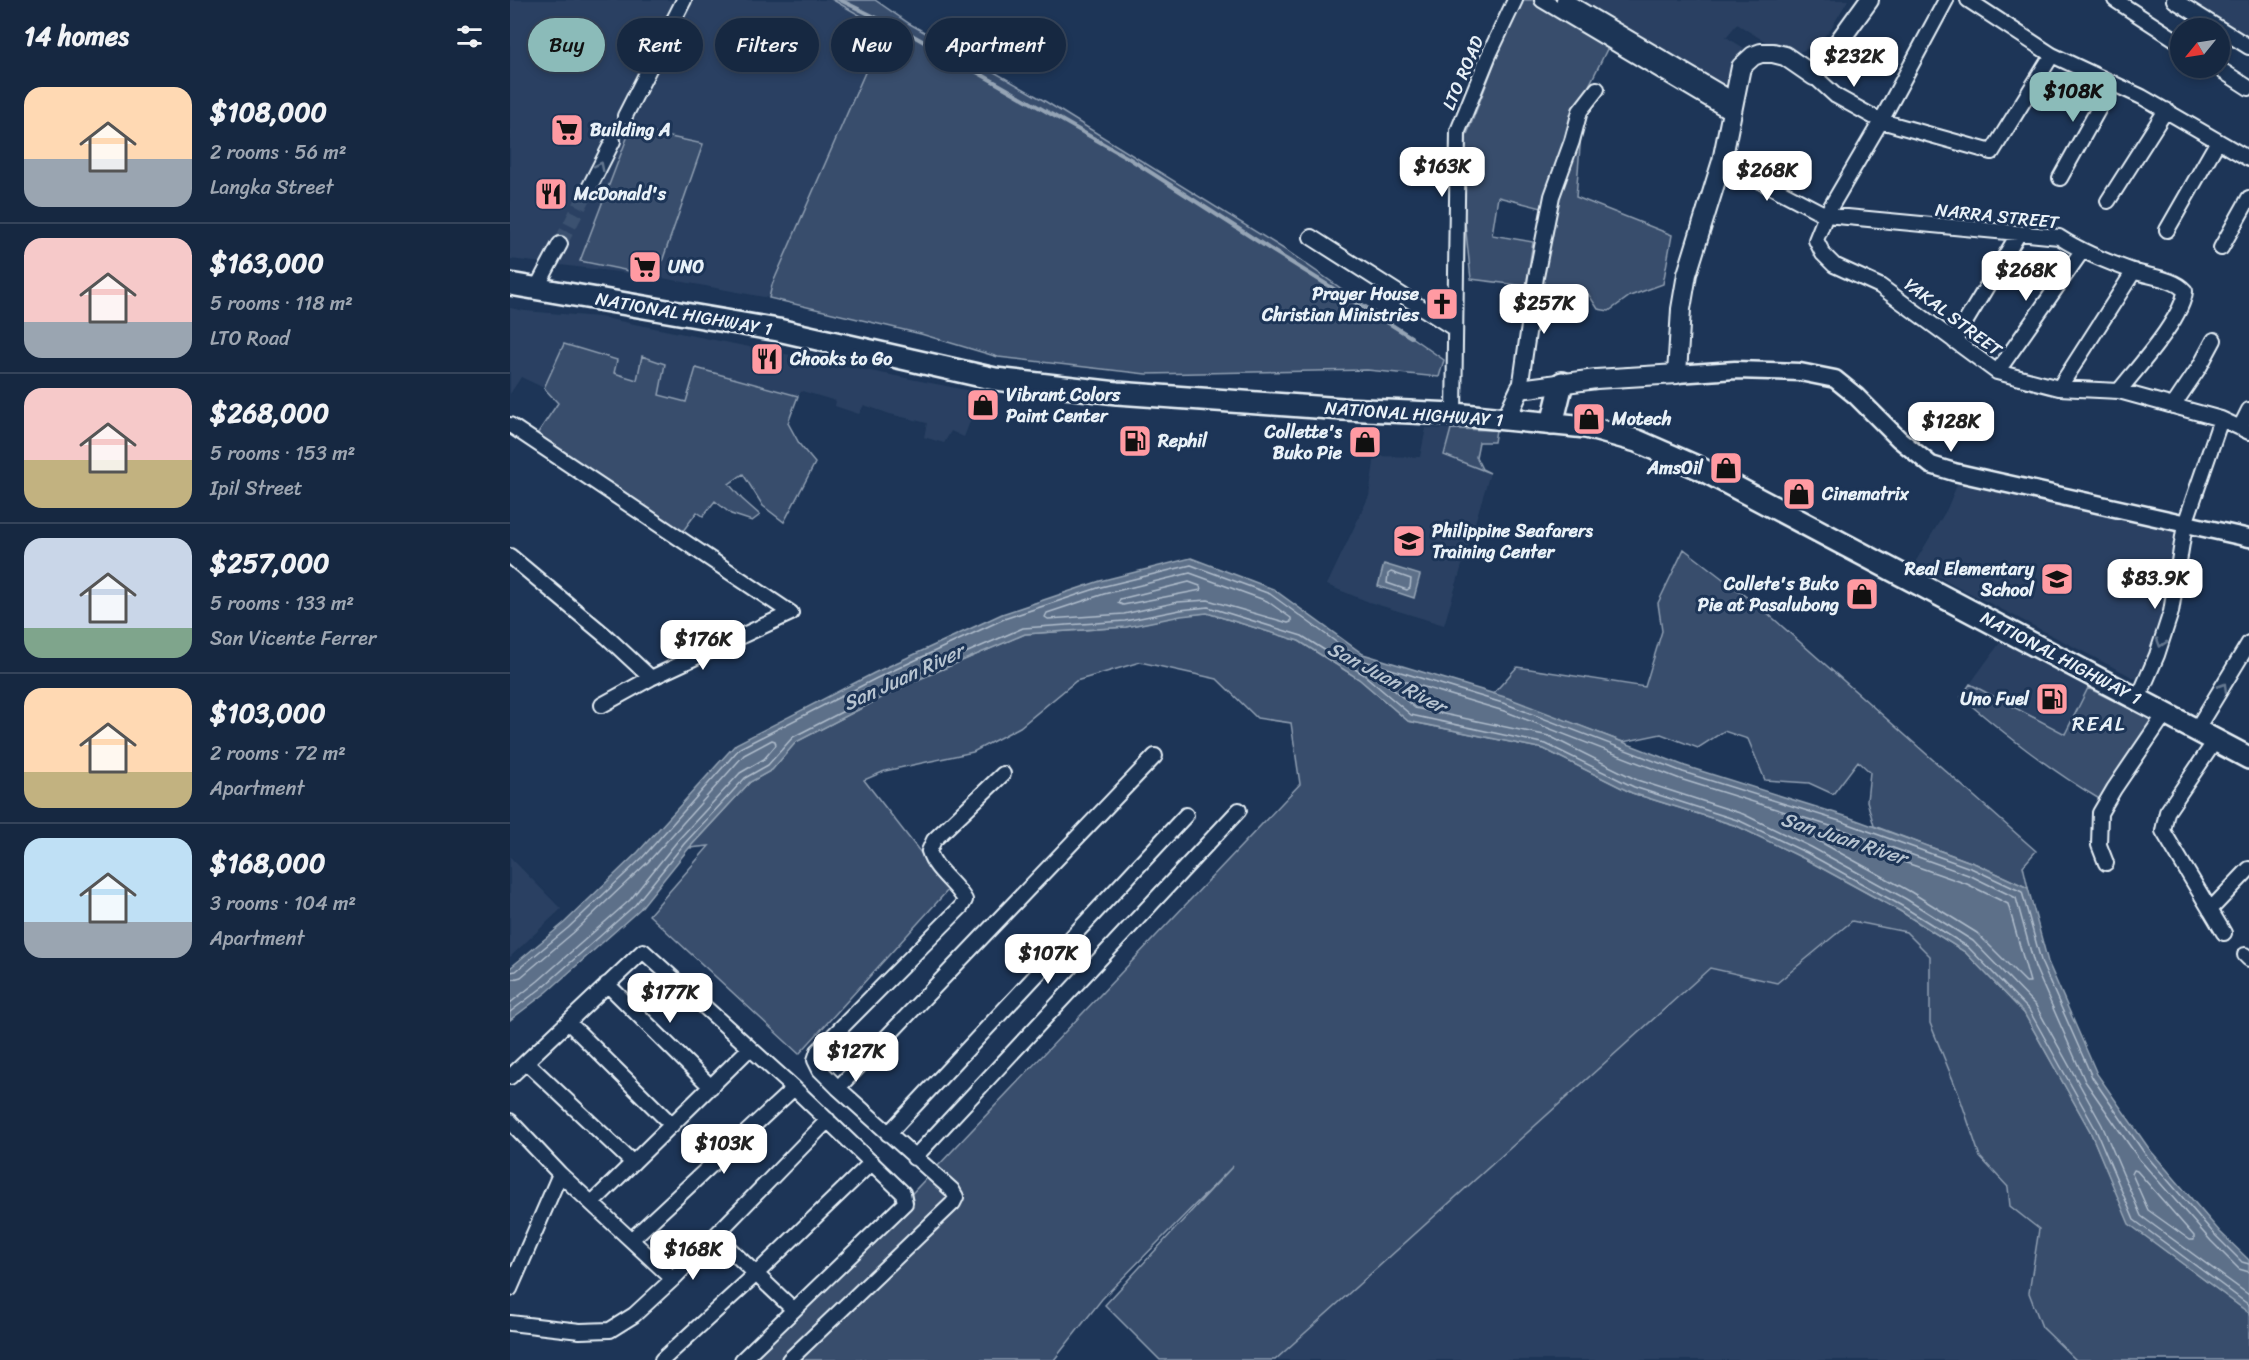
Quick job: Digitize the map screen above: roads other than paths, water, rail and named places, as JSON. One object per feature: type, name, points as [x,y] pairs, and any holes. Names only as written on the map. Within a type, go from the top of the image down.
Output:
[{"type":"highway","name":"NATIONAL HIGHWAY 1","points":[[510,285],[778,330],[995,379],[1126,394],[1454,414],[1586,427],[1637,441],[1699,468],[2249,758]]},
{"type":"highway","points":[[1552,424],[1562,382]]},
{"type":"main road","points":[[1506,419],[1520,389],[1562,382],[1677,374],[1682,309],[1688,274],[1722,161],[1742,67],[1746,60],[1761,53],[1785,56],[1814,76],[1869,0]]},
{"type":"street","points":[[625,116],[684,0]]},
{"type":"street","name":"LTO ROAD","points":[[1454,414],[1458,131],[1488,57],[1515,0]]},
{"type":"street","points":[[1542,0],[1733,107]]},
{"type":"street","points":[[1564,0],[1733,107]]},
{"type":"street","points":[[1826,215],[1881,121],[1946,0]]},
{"type":"street","points":[[1968,0],[2052,55],[2166,110],[2249,159]]},
{"type":"street","points":[[2115,0],[2170,36]]},
{"type":"street","points":[[2174,0],[2249,46]]},
{"type":"street","points":[[1814,76],[1836,96],[1881,121],[1992,152],[2052,55]]},
{"type":"street","points":[[2230,76],[2249,88]]},
{"type":"street","points":[[2060,178],[2113,83]]},
{"type":"street","points":[[1520,389],[1536,277],[1552,196],[1580,111],[1597,89]]},
{"type":"street","points":[[2108,201],[2166,110]]},
{"type":"street","points":[[588,190],[613,141]]},
{"type":"street","points":[[2167,230],[2218,141]]},
{"type":"street","name":"NARRA STREET","points":[[1722,161],[1826,215],[2059,237],[2082,251],[2133,272],[2180,285],[2185,291],[2184,301],[2166,330],[2119,391]]},
{"type":"street","points":[[2222,248],[2249,198]]},
{"type":"street","name":"YAKAL STREET","points":[[1826,215],[1816,240],[1823,254],[1834,265],[1880,286],[1997,372],[2059,388],[2119,391],[2221,419],[2244,430]]},
{"type":"street","points":[[1954,341],[2019,233]]},
{"type":"street","points":[[1311,237],[1455,329]]},
{"type":"street","points":[[536,289],[560,244]]},
{"type":"street","points":[[1997,372],[2082,251]]},
{"type":"street","points":[[2059,388],[2133,272]]},
{"type":"street","points":[[2174,406],[2214,340]]},
{"type":"street","points":[[1677,374],[1735,370],[1789,371],[1835,379],[1856,396],[1899,440],[1931,465],[1953,472],[2249,538]]},
{"type":"street","points":[[2244,430],[2249,410]]},
{"type":"street","points":[[2138,699],[2172,612],[2185,524],[2221,419]]},
{"type":"street","points":[[510,425],[791,613],[651,678],[602,705]]},
{"type":"street","points":[[510,556],[607,637],[651,678]]},
{"type":"street","points":[[2196,730],[2249,643]]},
{"type":"street","points":[[2106,863],[2099,845],[2100,813],[2165,714]]},
{"type":"street","points":[[2215,741],[2167,812],[2163,831],[2224,933]]},
{"type":"street","points":[[838,1088],[1155,756]]},
{"type":"street","points":[[789,1360],[953,1203],[956,1197],[952,1190],[838,1088],[820,1070],[815,1060],[818,1051],[961,907],[965,900],[960,891],[932,862],[928,851],[934,840],[1004,774]]},
{"type":"street","points":[[914,1158],[1239,810]]},
{"type":"street","points":[[888,1134],[1186,814]]},
{"type":"street","points":[[2210,910],[2249,869]]},
{"type":"street","points":[[510,1077],[644,951],[794,1088],[903,1193],[905,1203],[742,1360]]},
{"type":"street","points":[[607,984],[711,1087]]},
{"type":"street","points":[[567,1022],[672,1125]]},
{"type":"street","points":[[592,1203],[750,1048]]},
{"type":"street","points":[[526,1062],[633,1163]]},
{"type":"street","points":[[632,1239],[794,1088]]},
{"type":"street","points":[[510,1323],[580,1330],[610,1330],[634,1315],[717,1236],[828,1120]]},
{"type":"street","points":[[510,1121],[560,1174],[673,1279]]},
{"type":"street","points":[[663,1360],[872,1162]]},
{"type":"street","points":[[510,1289],[560,1174]]},
{"type":"street","points":[[717,1236],[793,1309]]},
{"type":"water","name":"San Juan River","points":[[1191,558],[1273,589],[1363,654],[1508,698],[1685,766],[1848,817],[1976,864],[2028,888],[2048,962],[2097,1074],[2150,1150],[2220,1232],[2249,1260],[2249,1313],[2129,1224],[2090,1131],[2024,1013],[1965,952],[1900,911],[1805,859],[1737,826],[1632,793],[1544,749],[1408,721],[1359,679],[1299,641],[1207,613],[1126,627],[1025,634],[910,683],[796,742],[772,770],[750,782],[689,848],[640,909],[547,992],[510,1020],[510,968],[564,923],[638,852],[736,744],[874,673],[1002,614],[1100,581]]},
{"type":"water","points":[[1384,564],[1420,575],[1414,598],[1378,586]]},
{"type":"waterway","points":[[840,0],[910,34],[1130,159],[1411,337]]},
{"type":"tunnel","points":[[613,141],[625,116]]},
{"type":"tunnel","points":[[560,244],[588,190]]},
{"type":"place","name":"Building A","points":[[567,130]]},
{"type":"place","name":"McDonald's","points":[[551,194]]},
{"type":"place","name":"UNO","points":[[645,267]]},
{"type":"place","name":"Prayer House Christian Ministries","points":[[1442,304]]},
{"type":"place","name":"Chooks to Go","points":[[767,359]]},
{"type":"place","name":"Vibrant Colors Paint Center","points":[[983,405]]},
{"type":"place","name":"Motech","points":[[1589,419]]},
{"type":"place","name":"Rephil","points":[[1135,441]]},
{"type":"place","name":"Collette's Buko Pie","points":[[1365,442]]},
{"type":"place","name":"AmsOil","points":[[1726,468]]},
{"type":"place","name":"Cinematrix","points":[[1799,494]]},
{"type":"place","name":"Philippine Seafarers Training Center","points":[[1409,541]]},
{"type":"place","name":"Real Elementary School","points":[[2057,579]]},
{"type":"place","name":"Collete's Buko Pie at Pasalubong","points":[[1862,594]]},
{"type":"place","name":"Uno Fuel","points":[[2052,699]]},
{"type":"district","name":"REAL","points":[[2099,724]]}]
